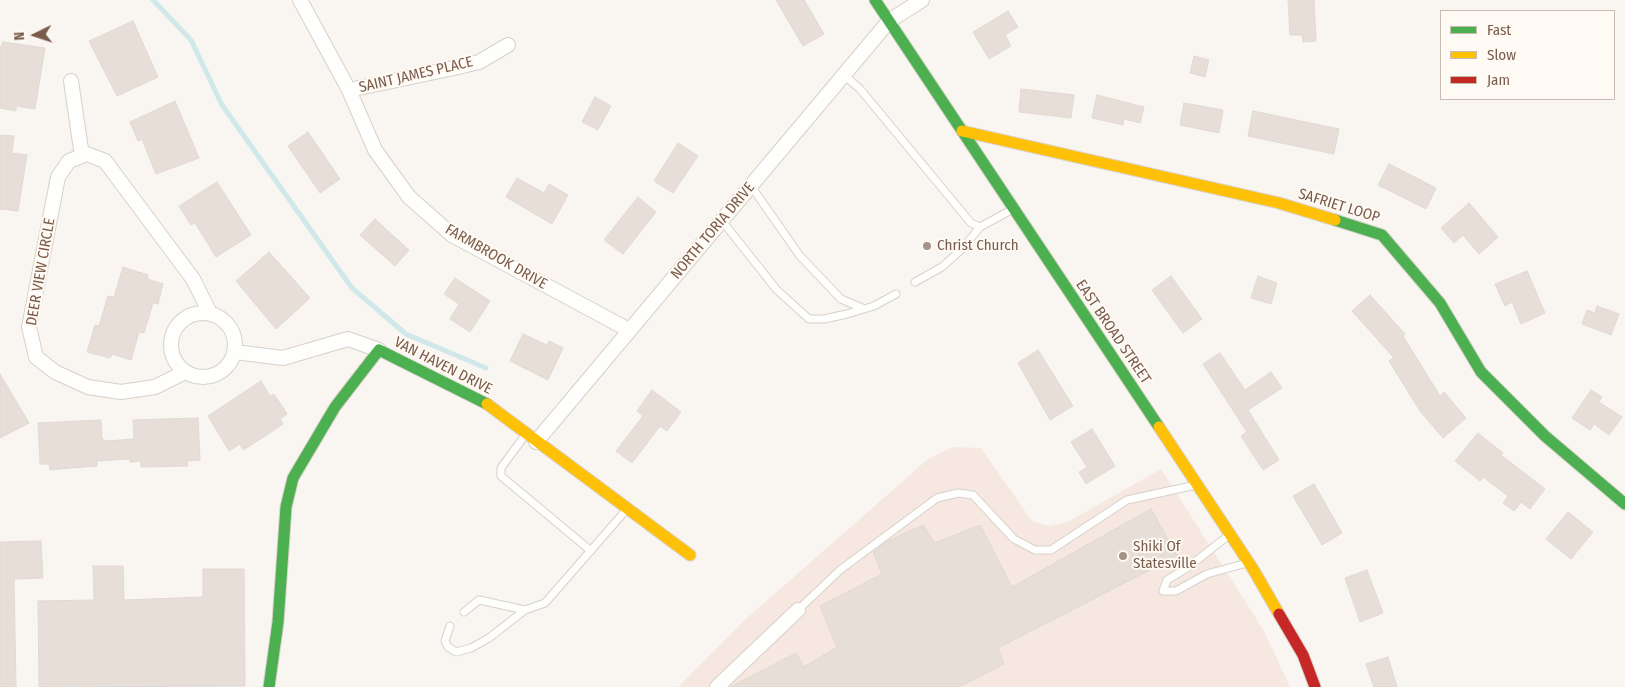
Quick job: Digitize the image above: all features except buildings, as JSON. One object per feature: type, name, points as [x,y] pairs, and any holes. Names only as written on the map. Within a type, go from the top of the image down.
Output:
[{"type":"street","name":"FARMBROOK DRIVE","points":[[300,0],[349,90],[375,150],[409,197],[452,235],[629,330]]},
{"type":"street","name":"EAST BROAD STREET","points":[[874,0],[1230,534],[1303,655],[1315,687]]},
{"type":"street","name":"NORTH TORIA DRIVE","points":[[531,438],[629,330],[889,22],[922,0]]},
{"type":"street","name":"SAINT JAMES PLACE","points":[[349,90],[470,64],[508,45]]},
{"type":"street","points":[[71,81],[82,156],[87,154],[105,161],[193,279],[210,313]]},
{"type":"street","name":"SAFRIET LOOP","points":[[962,131],[1279,203],[1382,235],[1440,303],[1481,372],[1545,436],[1625,504]]},
{"type":"street","name":"DEER VIEW CIRCLE","points":[[82,156],[70,161],[58,177],[30,327],[36,357],[55,372],[88,387],[122,392],[155,387],[185,372]]},
{"type":"street","points":[[210,313],[222,318],[230,327],[235,339],[235,352],[230,363],[221,372],[209,377],[196,376],[185,372],[176,362],[172,351],[172,338],[177,327],[192,315],[210,313]]},
{"type":"street","points":[[235,352],[283,358],[348,339],[379,350]]},
{"type":"street","name":"VAN HAVEN DRIVE","points":[[269,687],[278,622],[286,506],[293,478],[335,407],[379,350],[485,402],[690,555]]},
{"type":"street","points":[[717,687],[798,610]]},
{"type":"lane","points":[[844,75],[860,89],[935,179],[963,216],[980,227]]},
{"type":"lane","points":[[751,186],[800,256],[841,299],[862,308]]},
{"type":"lane","points":[[915,282],[942,267],[963,248],[980,227],[1013,209]]},
{"type":"lane","points":[[722,221],[777,290],[809,319],[832,317],[874,306],[896,294]]},
{"type":"lane","points":[[531,438],[501,468],[501,476],[591,551]]},
{"type":"lane","points":[[798,610],[840,570],[937,498],[958,493],[973,495],[1014,540],[1035,550],[1051,550],[1127,500],[1196,484]]},
{"type":"lane","points":[[450,626],[445,640],[448,647],[456,652],[472,648],[489,638],[526,610],[545,603],[627,509]]},
{"type":"lane","points":[[1230,534],[1187,568],[1167,580],[1163,591],[1176,591],[1207,574],[1248,563]]},
{"type":"lane","points":[[464,612],[478,600],[526,610]]},
{"type":"shaded area","points":[[953,447],[981,448],[1032,521],[1049,526],[1068,522],[1161,469],[1264,631],[1290,687],[678,687],[746,619],[928,459]]},
{"type":"waterway","points":[[153,0],[191,40],[222,105],[352,288],[406,334],[486,368]]},
{"type":"traffic: fast","points":[[875,0],[1159,427]]},
{"type":"traffic: fast","points":[[1335,220],[1382,235],[1440,303],[1481,372],[1545,436],[1625,504]]},
{"type":"traffic: fast","points":[[269,687],[278,622],[286,507],[293,478],[335,407],[379,350],[487,404]]},
{"type":"traffic: slow","points":[[962,131],[1279,203],[1335,220]]},
{"type":"traffic: slow","points":[[487,404],[690,555]]},
{"type":"traffic: slow","points":[[1159,427],[1253,569],[1279,614]]},
{"type":"traffic: jam","points":[[1279,614],[1303,655],[1315,687]]},
{"type":"place","name":"Christ Church","points":[[927,246]]},
{"type":"place","name":"Shiki Of Statesville","points":[[1123,556]]}]
